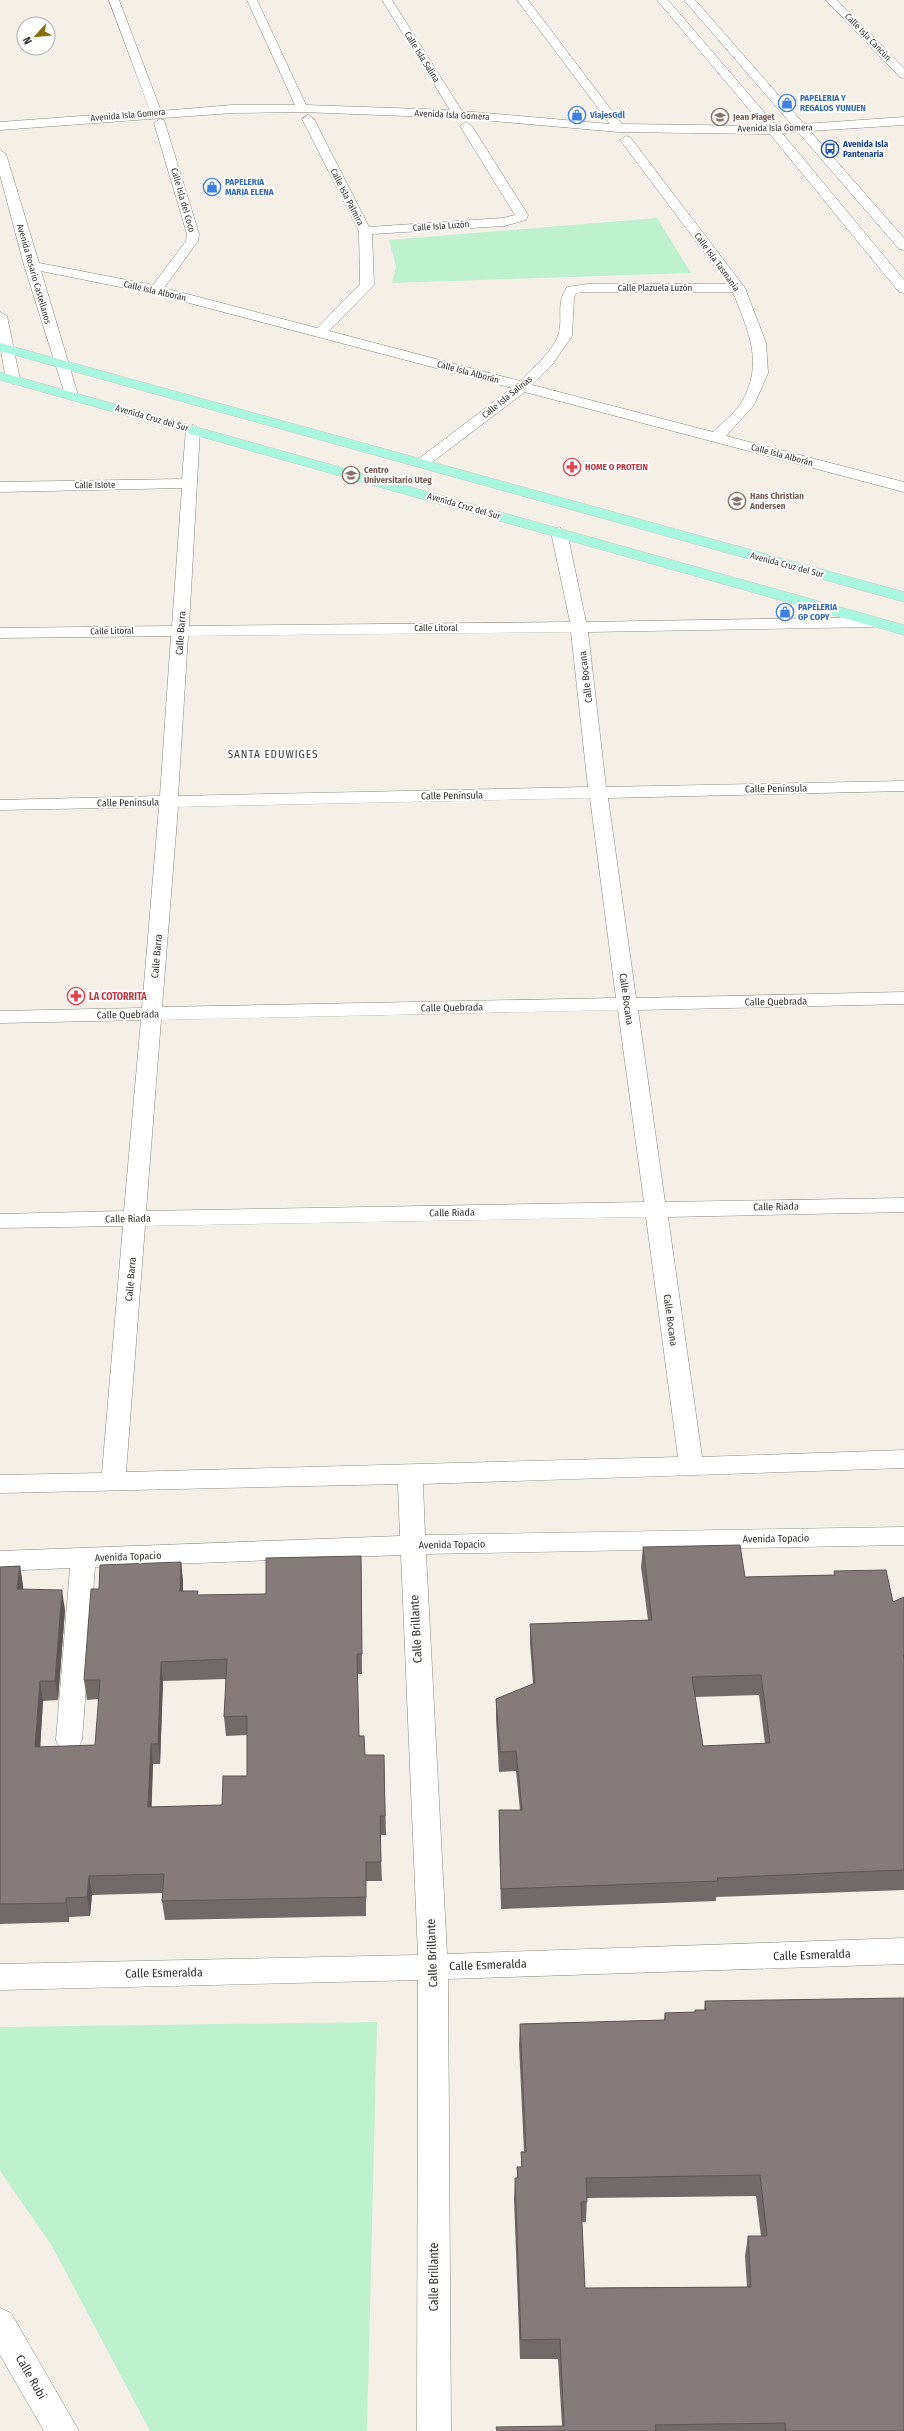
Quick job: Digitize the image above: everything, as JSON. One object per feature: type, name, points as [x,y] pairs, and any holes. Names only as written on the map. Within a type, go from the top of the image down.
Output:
[{"type":"main road","name":"Avenida Cruz del Sur","points":[[4,348],[904,597]]},
{"type":"main road","name":"Avenida Cruz del Sur","points":[[6,378],[193,429],[904,630]]},
{"type":"street","name":"Calle Isla del Coco","points":[[114,0],[158,118],[193,234],[192,241],[156,290]]},
{"type":"street","name":"Calle Isla Palmira","points":[[252,0],[305,114],[365,231],[367,285],[320,333]]},
{"type":"street","name":"Calle Isla Salina","points":[[387,0],[458,114]]},
{"type":"street","name":"Calle Isla Tasmania","points":[[522,0],[738,288],[759,343],[761,374],[747,405],[717,437]]},
{"type":"street","points":[[662,0],[777,135],[904,289]]},
{"type":"street","points":[[690,0],[804,133],[904,246]]},
{"type":"street","name":"Calle Isla Cancún","points":[[831,0],[904,75]]},
{"type":"street","name":"Avenida Isla Gomera","points":[[0,126],[232,114],[458,114],[536,126],[622,134],[777,135],[904,121]]},
{"type":"street","name":"Avenida Isla Gomera","points":[[305,114],[466,126],[536,126]]},
{"type":"street","name":"Avenida Isla Gomera","points":[[0,134],[158,118]]},
{"type":"street","name":"Calle Isla Luzón","points":[[365,231],[517,219],[522,215],[466,126]]},
{"type":"street","name":"Avenida Isla Gomera","points":[[804,133],[904,131]]},
{"type":"street","name":"Avenida Rosario Castellanos","points":[[0,154],[31,265],[71,395]]},
{"type":"street","name":"Calle Isla Alborán","points":[[31,265],[156,290],[717,437],[904,488]]},
{"type":"street","name":"Calle Plazuela Luzón","points":[[572,290],[588,288],[738,288]]},
{"type":"street","name":"Calle Isla Salinas","points":[[422,464],[522,387],[547,362],[564,336],[567,297],[572,290]]},
{"type":"street","points":[[0,316],[6,378]]},
{"type":"street","name":"Calle Barra","points":[[113,1482],[169,801],[193,429]]},
{"type":"street","name":"Calle Islote","points":[[0,487],[189,483]]},
{"type":"street","name":"Calle Bocana","points":[[559,532],[579,628],[598,792],[691,1466]]},
{"type":"street","name":"Calle Litoral","points":[[0,633],[180,630],[579,628],[872,622]]},
{"type":"street","name":"Calle Península","points":[[0,805],[904,786]]},
{"type":"street","name":"Calle Quebrada","points":[[0,1017],[904,998]]},
{"type":"street","name":"Calle Riada","points":[[0,1221],[656,1208],[904,1205]]},
{"type":"street","points":[[0,1484],[410,1475],[904,1459]]},
{"type":"street","name":"Calle Brillante","points":[[410,1475],[412,1545],[433,1967],[434,2431]]},
{"type":"street","name":"Avenida Topacio","points":[[0,1561],[412,1545],[904,1536]]},
{"type":"street","points":[[69,1740],[83,1558]]},
{"type":"street","name":"Calle Esmeralda","points":[[0,1977],[433,1967],[904,1952]]},
{"type":"street","name":"Calle Rubí","points":[[0,2324],[62,2431]]},
{"type":"green space","points":[[657,218],[691,273],[392,283],[396,266],[389,240]]},
{"type":"green space","points":[[377,2022],[367,2431],[150,2431],[52,2246],[0,2171],[0,2027]]},
{"type":"building","points":[[740,1545],[745,1577],[835,1575],[834,1571],[886,1570],[893,1602],[904,1597],[904,1870],[717,1878],[718,1881],[501,1889],[499,1810],[522,1810],[516,1751],[500,1752],[496,1699],[535,1683],[530,1624],[652,1620],[643,1547]],"holes":[[[761,1675],[770,1743],[703,1746],[692,1677]]]},
{"type":"building","points":[[361,1556],[362,1654],[357,1654],[359,1736],[364,1736],[365,1755],[384,1755],[385,1816],[380,1816],[381,1862],[366,1862],[366,1897],[162,1901],[164,1874],[89,1876],[87,1897],[66,1898],[66,1903],[0,1904],[0,1567],[20,1566],[17,1589],[62,1590],[55,1681],[40,1681],[35,1747],[95,1745],[100,1680],[84,1680],[91,1589],[99,1589],[100,1565],[181,1562],[180,1591],[198,1591],[197,1595],[266,1594],[266,1558]],"holes":[[[227,1659],[224,1717],[247,1716],[247,1776],[223,1776],[222,1805],[148,1807],[151,1744],[158,1744],[161,1662]]]},
{"type":"building","points":[[904,1998],[904,2431],[786,2431],[785,2423],[655,2425],[656,2431],[497,2431],[496,2427],[564,2426],[560,2339],[521,2340],[515,2178],[518,2178],[517,2167],[522,2167],[521,2152],[526,2152],[520,2024],[665,2020],[665,2013],[706,2010],[705,2001]],"holes":[[[760,2175],[767,2236],[748,2236],[751,2287],[585,2288],[581,2202],[587,2202],[586,2178]]]},
{"type":"place","name":"PAPELERIA Y REGALOS YUNUEN","points":[[787,103]]},
{"type":"place","name":"ViajesGdl","points":[[577,115]]},
{"type":"place","name":"Jean Piaget","points":[[720,117]]},
{"type":"place","name":"Avenida Isla Pantenaria","points":[[830,149]]},
{"type":"place","name":"PAPELERIA MARIA ELENA","points":[[212,187]]},
{"type":"place","name":"HOME O PROTEIN","points":[[572,467]]},
{"type":"place","name":"Centro Universitario Uteg","points":[[351,475]]},
{"type":"place","name":"Hans Christian Andersen","points":[[737,501]]},
{"type":"place","name":"PAPELERIA GP COPY","points":[[785,612]]},
{"type":"place","name":"LA COTORRITA","points":[[76,996]]},
{"type":"district","name":"SANTA EDUWIGES","points":[[273,754]]}]
